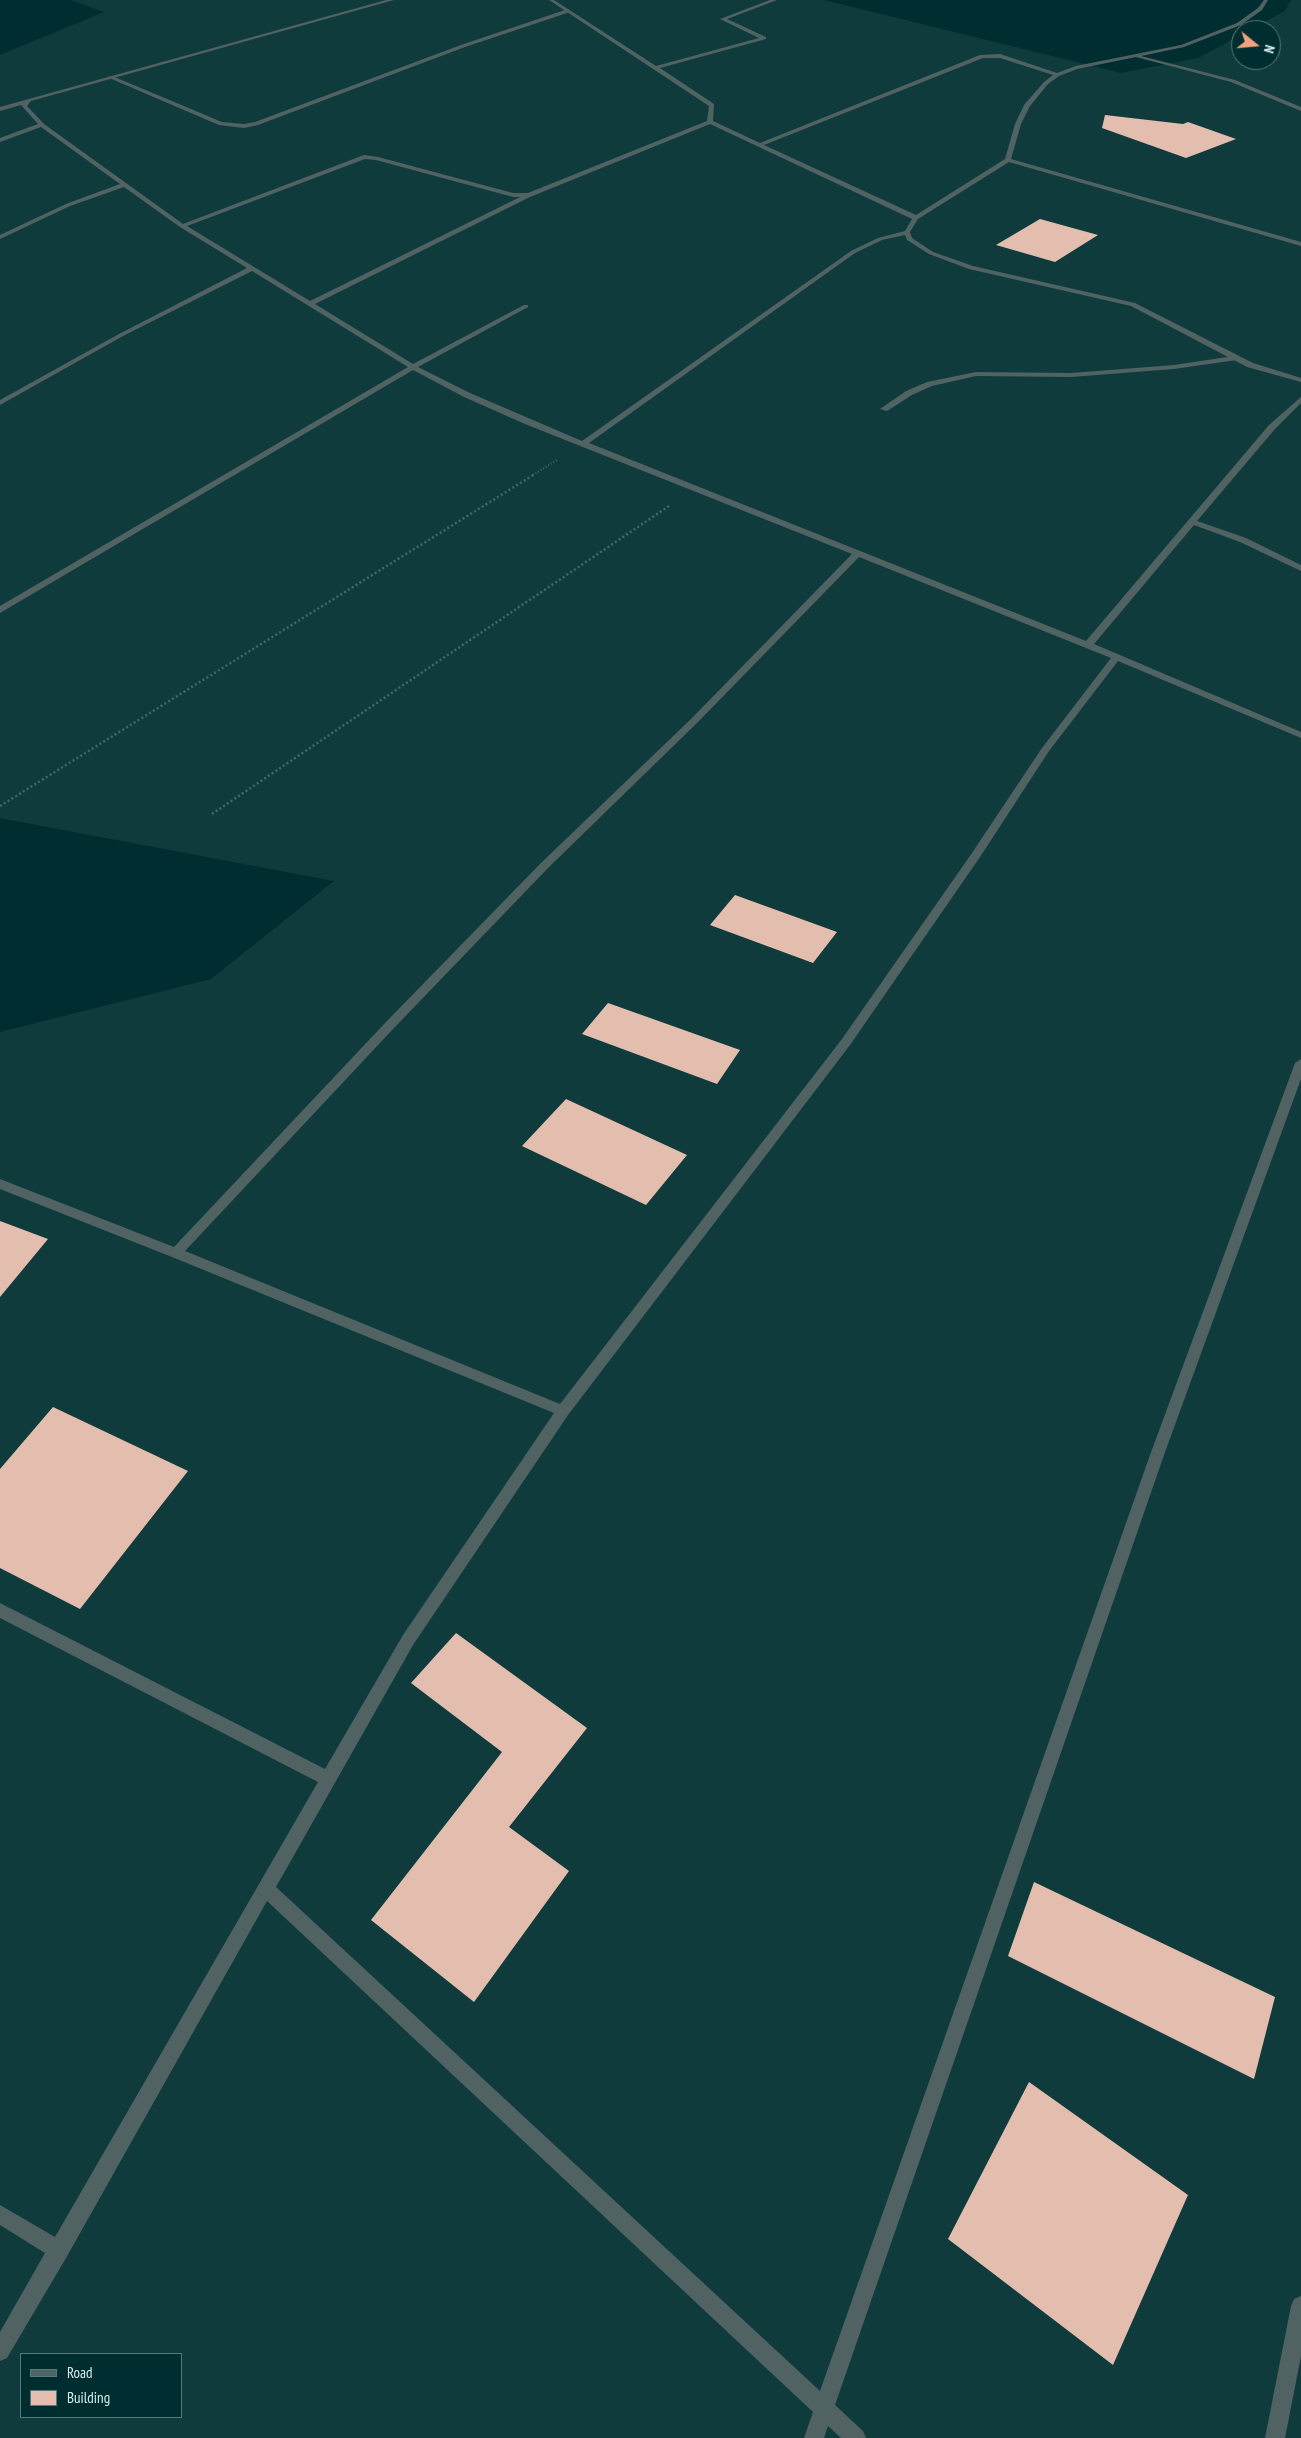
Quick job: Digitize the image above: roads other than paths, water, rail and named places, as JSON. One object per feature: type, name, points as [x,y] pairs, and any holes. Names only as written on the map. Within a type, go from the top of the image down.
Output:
[{"type":"street","points":[[0,109],[392,0]]},
{"type":"street","points":[[551,0],[712,105],[710,122]]},
{"type":"street","points":[[655,68],[764,38],[723,18],[775,0]]},
{"type":"street","points":[[583,444],[853,252],[880,239],[907,232],[916,218],[1008,160],[1018,124],[1026,105],[1046,83],[1057,75],[1076,68],[1182,46],[1239,24],[1260,9],[1266,0]]},
{"type":"street","points":[[110,78],[221,124],[244,126],[256,124],[463,46],[568,11]]},
{"type":"street","points":[[1133,55],[1233,81],[1301,109]]},
{"type":"street","points":[[762,144],[982,56],[1000,56],[1057,75]]},
{"type":"street","points":[[24,103],[24,106],[42,125],[182,226],[413,368],[467,395],[694,489],[1088,645],[1301,735]]},
{"type":"street","points":[[310,304],[529,195],[710,122],[762,144],[916,218]]},
{"type":"street","points":[[0,140],[42,125]]},
{"type":"street","points":[[182,226],[364,157],[376,158],[514,195],[529,195]]},
{"type":"street","points":[[1008,160],[1301,244]]},
{"type":"street","points":[[0,237],[68,204],[123,185]]},
{"type":"street","points":[[907,232],[909,239],[931,253],[971,268],[1133,304],[1234,358],[1250,365],[1301,380]]},
{"type":"street","points":[[0,403],[121,336],[251,270]]},
{"type":"street","points":[[0,610],[413,368],[526,306]]},
{"type":"street","points":[[884,409],[909,393],[930,384],[976,374],[1071,375],[1174,367],[1234,358]]},
{"type":"street","points":[[1088,645],[1272,427],[1301,399]]},
{"type":"street","points":[[1193,522],[1243,540],[1301,568]]},
{"type":"street","points":[[176,1253],[390,1025],[530,880],[695,720],[857,554]]},
{"type":"street","points":[[0,2352],[327,1778],[408,1640],[563,1411],[846,1042],[976,855],[1045,750],[1116,658]]},
{"type":"street","points":[[814,2438],[1157,1455],[1301,1062]]},
{"type":"street","points":[[0,1184],[176,1253],[563,1411]]},
{"type":"street","points":[[0,1610],[327,1778]]},
{"type":"street","points":[[265,1888],[856,2438]]},
{"type":"street","points":[[0,2214],[59,2251]]},
{"type":"street","points":[[1275,2438],[1301,2306]]}]
